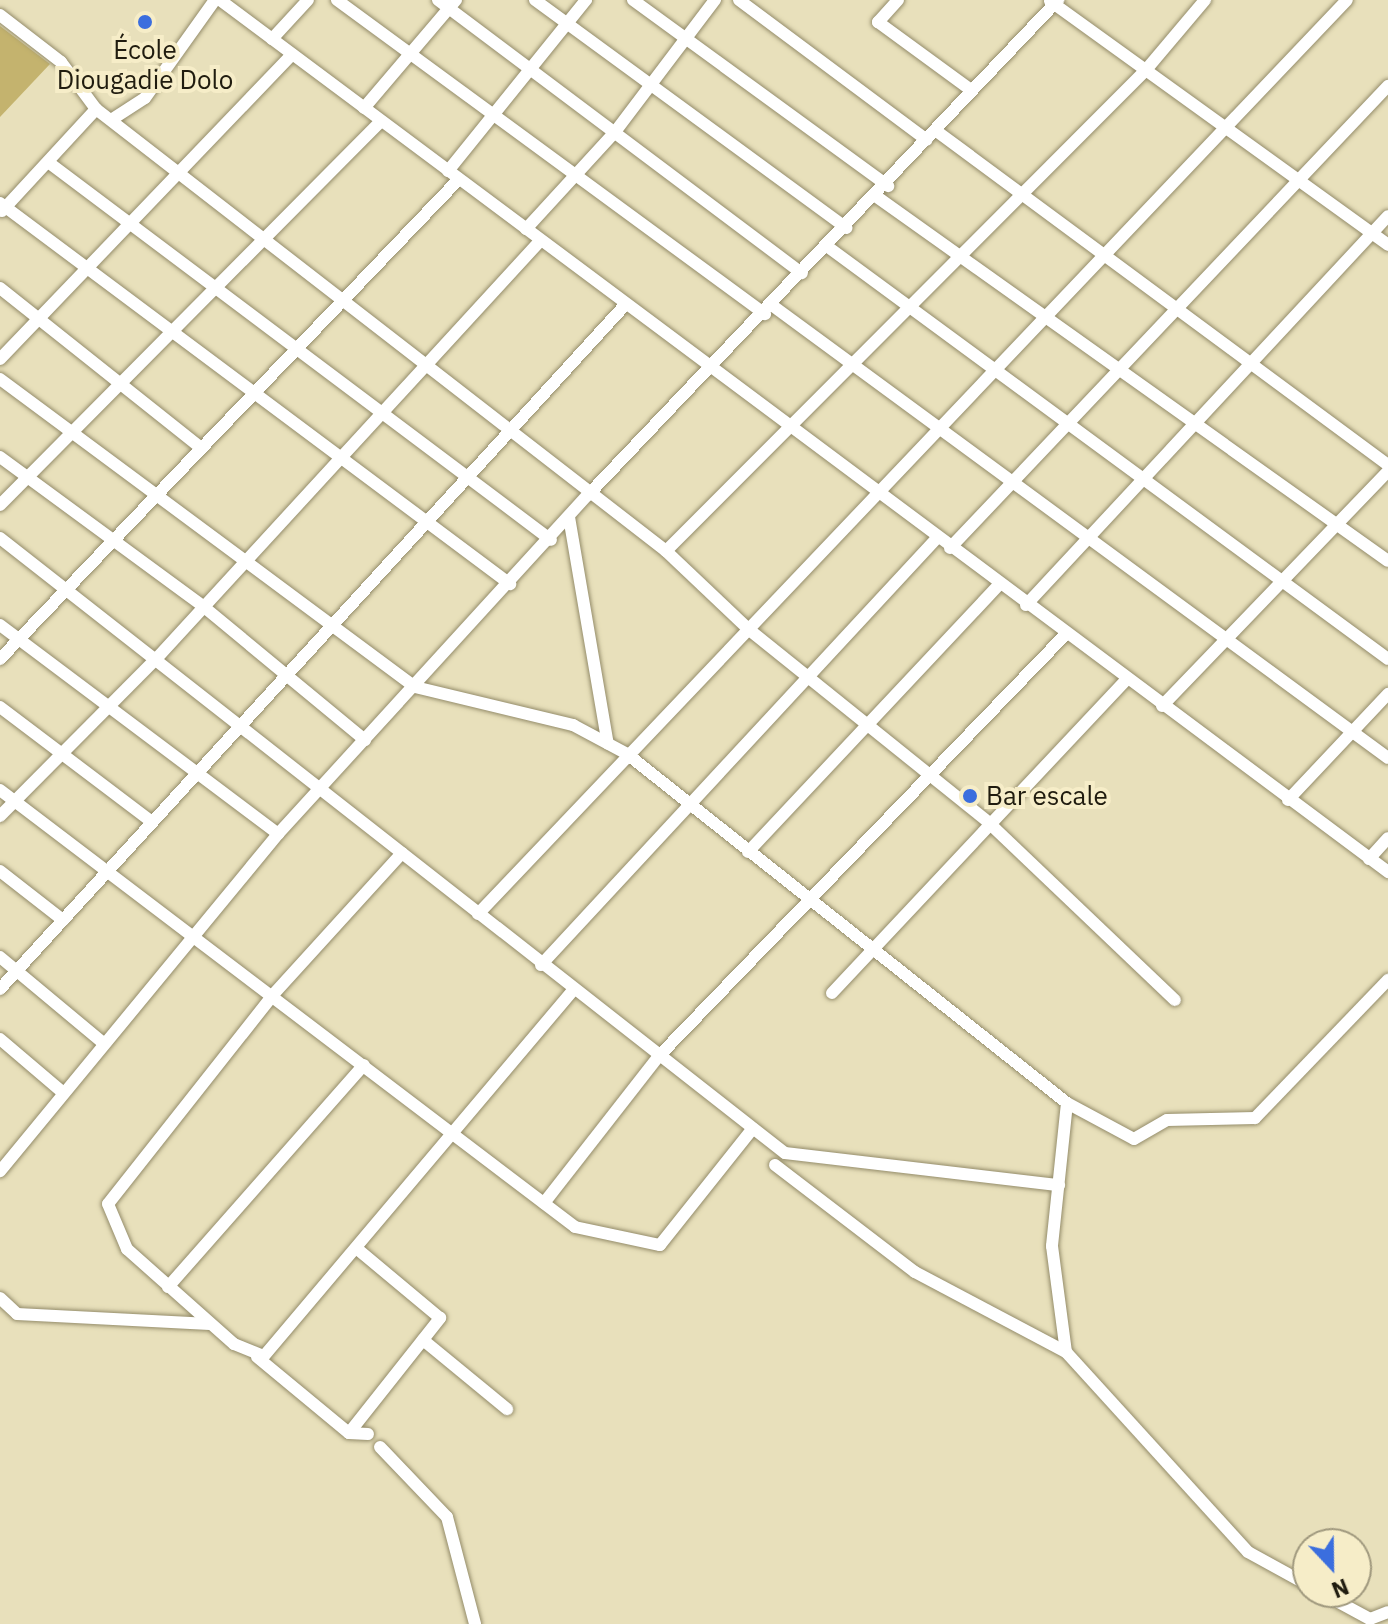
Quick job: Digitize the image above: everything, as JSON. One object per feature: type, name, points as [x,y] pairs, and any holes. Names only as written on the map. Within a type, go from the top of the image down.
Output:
[{"type":"street","points":[[111,120],[145,98],[217,0],[1126,680],[1388,872]]},
{"type":"street","points":[[272,39],[308,0]]},
{"type":"street","points":[[337,0],[493,117],[941,427],[1229,636],[1388,758]]},
{"type":"street","points":[[438,0],[453,4],[531,70],[802,273]]},
{"type":"street","points":[[535,0],[847,228]]},
{"type":"street","points":[[0,659],[201,448],[349,301],[453,175],[493,117],[586,0]]},
{"type":"street","points":[[633,0],[888,186]]},
{"type":"street","points":[[526,229],[615,132],[688,40],[715,0]]},
{"type":"street","points":[[739,0],[1103,251],[1248,364],[1388,465]]},
{"type":"street","points":[[898,0],[878,22],[971,90]]},
{"type":"street","points":[[666,551],[792,429],[1145,71],[1205,0]]},
{"type":"street","points":[[478,914],[941,427],[1103,251],[1229,130],[1347,0]]},
{"type":"street","points":[[0,1171],[61,1091],[278,834],[551,540],[588,495],[888,186],[1053,1],[1145,71],[1388,245]]},
{"type":"street","points":[[364,108],[453,4]]},
{"type":"street","points":[[0,15],[61,62],[96,109],[432,364],[508,434],[666,551],[747,628],[988,822],[1175,1000]]},
{"type":"street","points":[[0,359],[292,54]]},
{"type":"street","points":[[950,548],[1296,179],[1388,86]]},
{"type":"street","points":[[96,109],[2,208],[85,272],[173,331],[254,396],[510,584]]},
{"type":"street","points":[[0,505],[381,121]]},
{"type":"street","points":[[48,162],[302,347],[551,540]]},
{"type":"street","points":[[877,197],[963,254],[1388,561]]},
{"type":"street","points":[[1026,605],[1087,533],[1388,216]]},
{"type":"street","points":[[0,816],[157,658],[246,559],[432,364],[540,241]]},
{"type":"street","points":[[828,247],[1138,481],[1283,580],[1388,659]]},
{"type":"street","points":[[0,288],[123,382],[201,448]]},
{"type":"street","points":[[0,989],[626,304]]},
{"type":"street","points":[[0,379],[415,687],[573,725],[627,754],[748,852],[813,898],[871,949],[1067,1103],[1134,1139],[1167,1120],[1255,1118],[1388,980]]},
{"type":"street","points":[[0,457],[204,607],[365,740]]},
{"type":"street","points":[[1162,706],[1388,471]]},
{"type":"street","points":[[569,517],[608,744]]},
{"type":"street","points":[[0,538],[240,723],[541,965],[785,1153],[1059,1185]]},
{"type":"street","points":[[541,965],[937,538]]},
{"type":"street","points":[[748,852],[999,585]]},
{"type":"street","points":[[0,625],[278,834]]},
{"type":"street","points":[[544,1203],[659,1056],[813,898],[927,773],[1066,634]]},
{"type":"street","points":[[832,993],[988,822],[1126,680]]},
{"type":"street","points":[[1288,800],[1388,694]]},
{"type":"street","points":[[0,707],[152,822]]},
{"type":"street","points":[[0,790],[575,1227],[660,1245],[753,1128]]},
{"type":"street","points":[[1369,859],[1388,838]]},
{"type":"street","points":[[368,1434],[349,1433],[168,1287],[114,1231],[111,1196],[273,995],[402,853]]},
{"type":"street","points":[[0,871],[63,920]]},
{"type":"street","points":[[0,957],[102,1042]]},
{"type":"street","points":[[257,1357],[356,1248],[573,990]]},
{"type":"street","points":[[0,1039],[61,1091]]},
{"type":"street","points":[[168,1287],[364,1065]]},
{"type":"street","points":[[1066,1352],[1052,1246],[1067,1103]]},
{"type":"street","points":[[775,1165],[915,1272],[1066,1352],[1248,1552],[1292,1576]]},
{"type":"street","points":[[349,1433],[440,1318],[356,1248]]},
{"type":"street","points":[[0,1298],[17,1314],[211,1324]]},
{"type":"street","points":[[423,1340],[507,1409]]},
{"type":"street","points":[[380,1447],[447,1517],[475,1624]]},
{"type":"street","points":[[1350,1608],[1370,1619],[1388,1612]]},
{"type":"shaded area","points":[[0,26],[50,64],[0,117]]},
{"type":"place","name":"École Diougadie Dolo","points":[[145,22]]},
{"type":"place","name":"Bar escale","points":[[970,796]]}]
